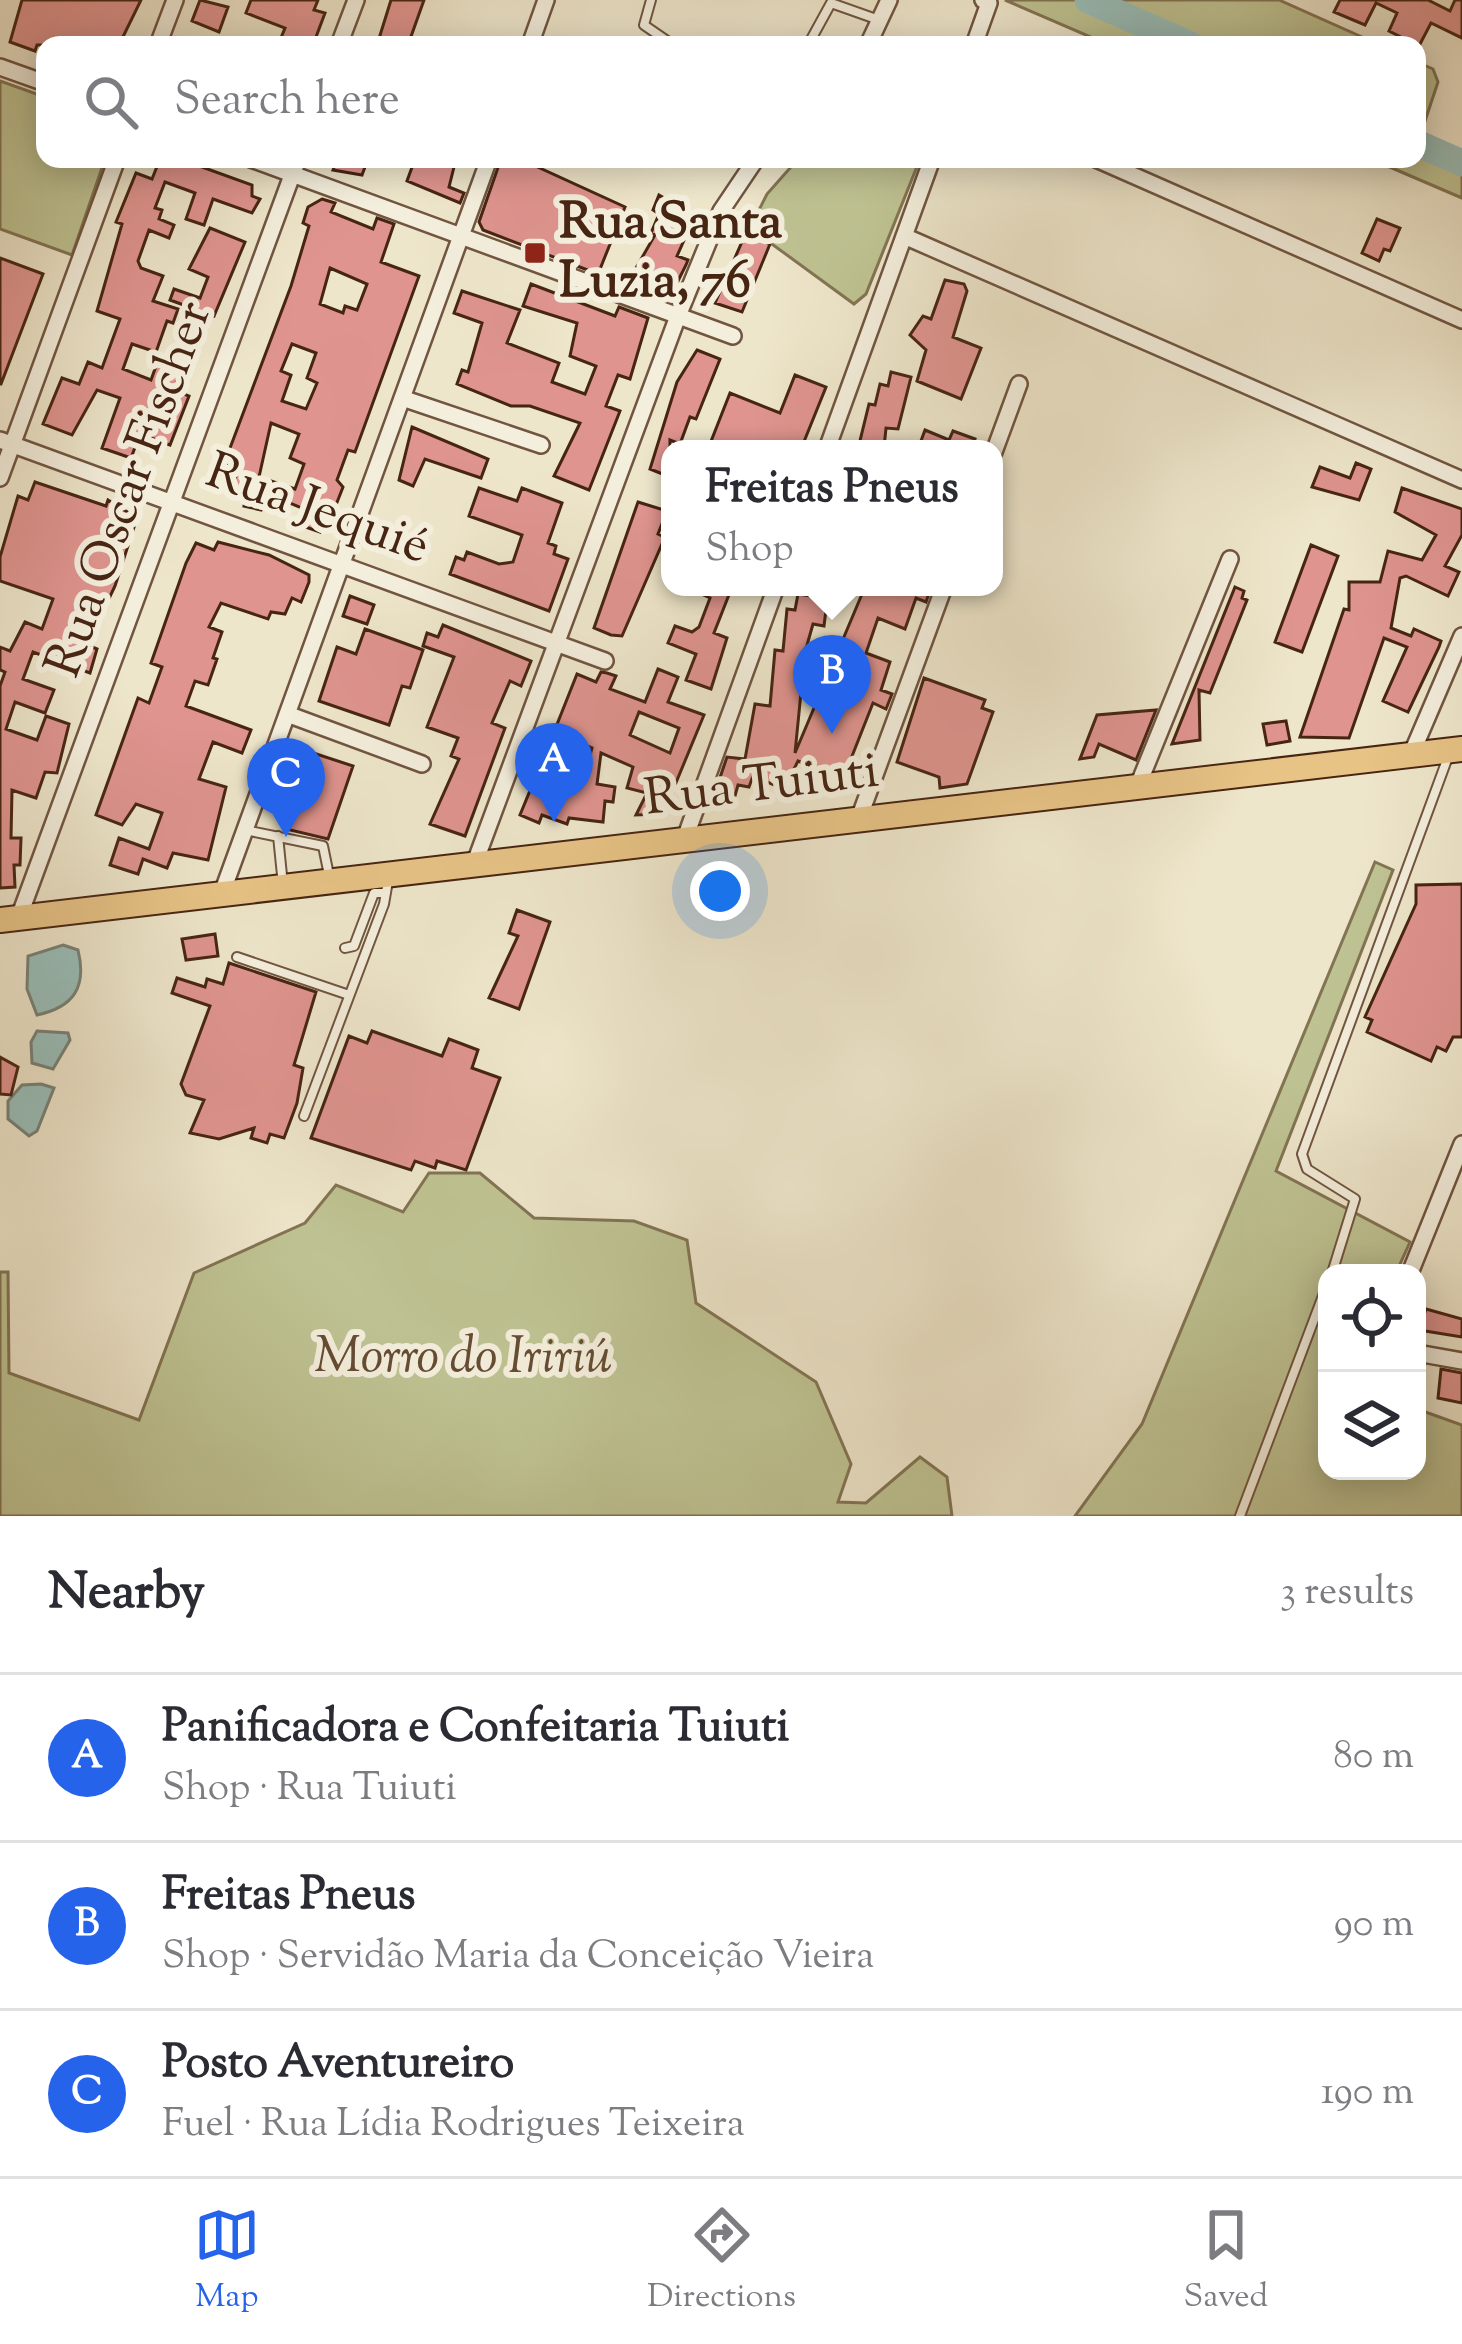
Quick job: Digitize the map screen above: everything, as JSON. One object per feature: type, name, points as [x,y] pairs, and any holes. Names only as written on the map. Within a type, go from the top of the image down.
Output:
[{"type":"main road","name":"Rua Tuiuti","points":[[10,918],[331,881],[387,884],[474,865],[1456,749]]},
{"type":"street","points":[[161,36],[175,0]]},
{"type":"street","points":[[342,36],[356,0]]},
{"type":"street","points":[[533,36],[546,0]]},
{"type":"street","points":[[872,36],[889,0]]},
{"type":"street","points":[[976,36],[986,1]]},
{"type":"street","points":[[0,67],[36,80]]},
{"type":"street","points":[[0,478],[6,442],[113,168]]},
{"type":"street","name":"Rua Oscar Fischer","points":[[10,918],[172,502],[294,168]]},
{"type":"street","points":[[300,168],[460,236],[733,336]]},
{"type":"street","points":[[222,893],[486,168]]},
{"type":"street","points":[[474,865],[678,316],[721,212],[750,168]]},
{"type":"street","points":[[830,440],[929,168]]},
{"type":"street","points":[[1116,168],[1462,320]]},
{"type":"street","points":[[904,236],[1462,480]]},
{"type":"street","points":[[998,440],[1019,384]]},
{"type":"street","points":[[402,398],[541,445]]},
{"type":"street","name":"Rua Jequié","points":[[6,442],[605,661]]},
{"type":"street","points":[[1137,788],[1230,559]]},
{"type":"street","points":[[684,841],[773,596]]},
{"type":"street","points":[[858,821],[941,596]]},
{"type":"street","points":[[1412,755],[1462,636]]},
{"type":"street","points":[[287,714],[422,764]]},
{"type":"street","points":[[1414,1264],[1462,1144]]},
{"type":"street","points":[[1426,1355],[1462,1361]]},
{"type":"lane","points":[[651,0],[644,26],[660,36]]},
{"type":"lane","points":[[812,36],[834,1],[880,21]]},
{"type":"lane","points":[[1334,1264],[1355,1199],[1307,1169],[1302,1154],[1456,749]]},
{"type":"lane","points":[[245,830],[323,846],[331,881]]},
{"type":"lane","points":[[278,836],[283,886]]},
{"type":"lane","points":[[345,948],[353,946],[374,893],[387,884]]},
{"type":"lane","points":[[304,1116],[387,884]]},
{"type":"lane","points":[[237,957],[349,994]]},
{"type":"lane","points":[[1240,1516],[1318,1309]]},
{"type":"green space","points":[[1005,0],[1279,0],[1360,36],[1088,36]]},
{"type":"green space","points":[[1426,66],[1433,69],[1438,82],[1426,118]]},
{"type":"green space","points":[[0,81],[36,94],[36,168],[102,168],[72,255],[0,229]]},
{"type":"green space","points":[[1426,136],[1462,155],[1462,198],[1392,168],[1426,168]]},
{"type":"green space","points":[[790,168],[916,168],[866,294],[854,304],[750,228],[767,194]]},
{"type":"green space","points":[[1375,862],[1393,870],[1276,1171],[1410,1242],[1400,1264],[1318,1264],[1318,1480],[1426,1480],[1426,1412],[1462,1425],[1462,1516],[1075,1516],[1142,1424]]},
{"type":"green space","name":"Morro do Iririú","points":[[429,1173],[480,1173],[534,1218],[634,1221],[687,1240],[696,1303],[816,1382],[851,1464],[838,1502],[866,1503],[920,1457],[947,1477],[952,1516],[0,1516],[0,1272],[8,1272],[9,1373],[139,1420],[194,1273],[305,1223],[336,1185],[403,1212]]},
{"type":"water","points":[[63,945],[78,950],[79,985],[69,1001],[37,1015],[27,989],[28,956]]},
{"type":"water","points":[[37,1031],[68,1033],[70,1040],[53,1069],[32,1063],[31,1042]]},
{"type":"water","points":[[22,1085],[54,1088],[37,1131],[29,1136],[8,1119],[8,1101]]},
{"type":"building","points":[[22,0],[141,0],[123,36],[36,36],[35,51],[10,42]]},
{"type":"building","points":[[200,0],[228,7],[219,32],[192,21]]},
{"type":"building","points":[[251,0],[318,0],[314,10],[325,13],[316,36],[282,36],[285,28],[246,13]]},
{"type":"building","points":[[391,0],[424,0],[411,36],[380,36]]},
{"type":"building","points":[[1340,0],[1428,0],[1450,11],[1455,0],[1462,0],[1462,38],[1431,23],[1424,36],[1399,36],[1389,31],[1397,13],[1376,3],[1365,25],[1334,12]]},
{"type":"building","points":[[156,168],[205,168],[252,185],[252,196],[260,199],[252,213],[213,199],[204,225],[186,219],[195,193],[165,182],[155,208],[162,210],[159,219],[174,225],[169,238],[149,230],[138,261],[141,268],[163,276],[153,301],[178,309],[173,323],[167,321],[156,352],[132,344],[123,369],[151,380],[160,355],[183,364],[174,390],[189,396],[170,445],[140,434],[131,458],[102,448],[120,398],[97,390],[72,435],[43,424],[62,378],[79,384],[88,362],[102,368],[120,319],[97,311],[122,224],[116,222],[136,173],[152,179]]},
{"type":"building","points":[[334,168],[365,168],[362,175]]},
{"type":"building","points":[[412,168],[454,168],[449,187],[464,193],[460,203],[407,181]]},
{"type":"building","points":[[498,168],[540,168],[625,207],[598,274],[483,230],[479,222]]},
{"type":"building","points":[[659,195],[679,206],[671,221],[689,229],[677,256],[688,260],[686,265],[678,281],[668,277],[664,283],[636,268],[655,235],[651,233],[659,214],[653,210]]},
{"type":"building","points":[[322,199],[335,203],[331,212],[373,229],[377,218],[394,224],[381,262],[419,276],[355,452],[348,450],[337,480],[343,487],[336,505],[330,503],[320,532],[297,524],[302,508],[266,493],[261,510],[244,506],[246,496],[231,493],[238,469],[224,464],[291,286],[309,226],[303,223],[308,207]],"holes":[[[330,268],[367,284],[357,310],[345,306],[343,313],[320,304]],[[292,344],[316,353],[307,378],[317,383],[306,409],[282,401],[291,375],[281,371]],[[271,423],[299,434],[290,458],[304,464],[295,489],[259,477]]]},
{"type":"building","points":[[1377,219],[1400,228],[1390,251],[1384,249],[1379,261],[1362,253]]},
{"type":"building","points":[[210,228],[245,242],[214,316],[170,300],[174,289],[200,298],[208,277],[189,269]]},
{"type":"building","points":[[745,235],[770,244],[742,312],[715,303]]},
{"type":"building","points":[[0,258],[43,274],[1,384],[0,384]]},
{"type":"building","points":[[945,280],[964,284],[967,291],[953,337],[981,348],[961,399],[917,381],[926,350],[910,335],[923,316],[931,319]]},
{"type":"building","points":[[531,284],[615,316],[619,307],[648,318],[630,379],[618,375],[606,406],[620,411],[589,490],[554,476],[580,423],[530,406],[511,406],[457,384],[462,370],[468,372],[482,323],[454,313],[462,291],[520,310],[507,343],[559,363],[552,382],[585,394],[596,366],[570,356],[577,323],[523,306]]},
{"type":"building","points":[[697,350],[720,359],[696,419],[690,417],[681,440],[661,440],[661,473],[650,469],[677,382]]},
{"type":"building","points":[[891,372],[911,377],[898,429],[886,428],[885,440],[860,440],[869,404],[875,405],[880,384],[888,386]]},
{"type":"building","points":[[795,375],[826,387],[805,440],[712,440],[730,393],[780,413]]},
{"type":"building","points":[[412,427],[488,459],[481,478],[425,459],[413,486],[399,480]]},
{"type":"building","points":[[925,430],[949,440],[921,440]]},
{"type":"building","points":[[953,431],[975,440],[949,440]]},
{"type":"building","points":[[1356,463],[1371,469],[1359,500],[1312,487],[1320,467],[1350,478]]},
{"type":"building","points":[[35,482],[106,506],[108,500],[137,518],[115,586],[87,645],[97,649],[90,673],[33,652],[23,679],[54,690],[45,713],[15,702],[6,729],[37,740],[46,716],[69,724],[57,773],[45,772],[36,798],[12,790],[11,838],[21,838],[20,865],[14,865],[15,887],[0,888],[0,686],[5,672],[0,670],[0,647],[10,651],[25,622],[42,629],[53,599],[0,581],[0,557],[18,496],[28,500]]},
{"type":"building","points":[[479,488],[517,501],[522,488],[562,503],[548,543],[556,546],[554,554],[568,559],[549,611],[450,574],[456,557],[464,560],[467,552],[499,564],[513,562],[522,535],[469,516]]},
{"type":"building","points":[[1402,488],[1462,509],[1462,535],[1445,566],[1459,572],[1448,596],[1406,576],[1400,578],[1391,628],[1411,636],[1414,629],[1441,641],[1439,647],[1408,712],[1383,701],[1407,647],[1384,638],[1349,738],[1300,737],[1344,609],[1349,610],[1349,582],[1380,582],[1388,551],[1422,560],[1436,535],[1395,512]]},
{"type":"building","points":[[638,502],[661,509],[661,546],[622,636],[594,628]]},
{"type":"building","points":[[218,542],[269,555],[309,575],[309,582],[301,602],[292,598],[285,614],[271,612],[268,619],[221,603],[209,627],[222,632],[213,658],[217,659],[208,685],[195,681],[186,706],[251,730],[242,753],[213,742],[199,779],[226,787],[208,860],[173,853],[167,868],[143,859],[138,874],[110,865],[119,838],[149,849],[162,813],[136,804],[122,825],[96,815],[138,698],[149,703],[162,667],[151,663],[186,563],[196,543],[214,550]]},
{"type":"building","points":[[1311,545],[1338,556],[1302,652],[1275,642]]},
{"type":"building","points":[[1235,587],[1244,591],[1242,598],[1247,600],[1210,693],[1199,690],[1200,740],[1172,744]]},
{"type":"building","points":[[350,596],[374,605],[367,624],[343,616]]},
{"type":"building","points":[[706,596],[728,596],[714,633],[727,638],[711,689],[686,680],[696,654],[668,643],[675,626],[692,632],[699,627],[710,598]]},
{"type":"building","points":[[798,596],[824,598],[826,610],[824,626],[813,624],[805,652],[795,753],[861,596],[928,596],[926,602],[916,598],[905,629],[878,618],[866,653],[890,662],[881,690],[892,694],[886,709],[873,703],[843,779],[798,761],[784,789],[753,776],[749,787],[738,785],[733,803],[712,801],[727,757],[745,759],[755,704],[770,706],[775,650],[783,651],[787,609],[795,610]]},
{"type":"building","points":[[443,625],[531,661],[521,686],[510,681],[492,723],[505,728],[465,836],[430,824],[459,759],[451,756],[458,738],[427,727],[454,657],[423,646],[427,633],[438,637]]},
{"type":"building","points":[[365,629],[423,650],[410,688],[402,686],[389,725],[319,701],[337,647],[356,654]]},
{"type":"building","points":[[658,669],[678,677],[668,702],[704,715],[663,814],[636,815],[647,793],[627,788],[633,767],[601,753],[597,784],[615,787],[613,802],[605,801],[603,822],[569,818],[567,824],[542,815],[539,823],[520,815],[538,771],[530,768],[542,735],[555,740],[545,767],[583,782],[592,748],[554,732],[577,674],[596,682],[601,672],[616,676],[610,689],[645,702]],"holes":[[[639,712],[679,728],[670,753],[630,735]]]},
{"type":"building","points":[[924,678],[985,700],[982,708],[993,712],[967,784],[940,788],[939,777],[897,762]]},
{"type":"building","points":[[1156,710],[1136,760],[1099,744],[1094,757],[1080,759],[1097,715]]},
{"type":"building","points":[[1286,721],[1290,741],[1267,745],[1263,724]]},
{"type":"building","points":[[295,747],[353,766],[328,839],[286,829],[301,781],[285,775]]},
{"type":"building","points":[[1462,884],[1462,1037],[1453,1037],[1446,1051],[1437,1047],[1431,1061],[1367,1032],[1372,1020],[1365,1017],[1416,904],[1416,885]]},
{"type":"building","points":[[517,910],[550,922],[519,1009],[489,998],[518,936],[509,933]]},
{"type":"building","points":[[215,934],[218,956],[186,960],[182,939]]},
{"type":"building","points":[[229,963],[316,992],[294,1065],[303,1068],[297,1103],[284,1138],[270,1134],[267,1143],[251,1138],[254,1128],[219,1139],[190,1133],[204,1100],[186,1095],[181,1084],[210,1006],[172,993],[177,978],[205,987],[207,979],[223,984]]},
{"type":"building","points":[[372,1031],[442,1056],[449,1039],[478,1050],[472,1068],[500,1078],[466,1170],[437,1161],[435,1168],[415,1161],[411,1170],[311,1138],[349,1036],[367,1043]]},
{"type":"building","points":[[0,1057],[18,1067],[11,1095],[0,1094]]},
{"type":"building","points":[[1426,1309],[1462,1319],[1462,1337],[1426,1331]]},
{"type":"building","points":[[1441,1369],[1462,1373],[1462,1403],[1438,1398]]},
{"type":"waterway","points":[[1088,0],[1170,36]]},
{"type":"waterway","points":[[1426,147],[1462,163]]},
{"type":"place","name":"Rua Santa Luzia, 76","points":[[535,253]]},
{"type":"place","name":"Freitas Pneus","points":[[832,734]]},
{"type":"place","name":"Panificadora e Confeitaria Tuiuti","points":[[554,822]]},
{"type":"place","name":"Posto Aventureiro","points":[[286,837]]}]
